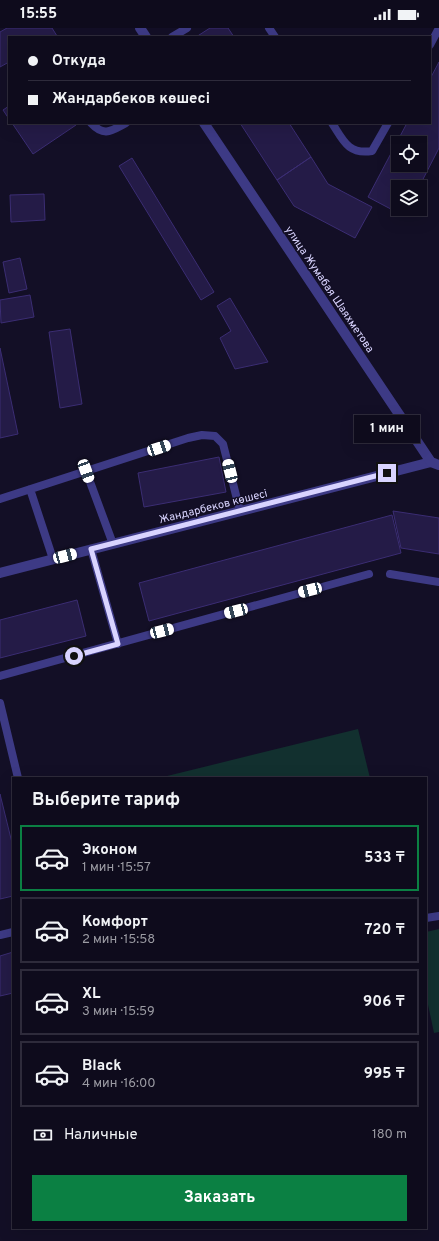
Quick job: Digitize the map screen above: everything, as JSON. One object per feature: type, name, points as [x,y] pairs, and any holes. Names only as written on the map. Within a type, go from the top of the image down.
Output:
[{"type":"street","name":"улица Жумабая Шаяхметова","points":[[205,124],[435,464]]},
{"type":"street","name":"Жандарбеков көшесі","points":[[0,573],[240,511],[435,464]]},
{"type":"lane","points":[[174,36],[187,28]]},
{"type":"lane","points":[[431,42],[439,28]]},
{"type":"lane","points":[[92,124],[99,130],[110,132],[124,124]]},
{"type":"lane","points":[[333,124],[347,147],[364,153],[372,151],[387,124]]},
{"type":"lane","points":[[0,499],[188,438],[202,435],[215,436],[223,444],[240,511]]},
{"type":"lane","points":[[86,471],[113,544]]},
{"type":"lane","points":[[30,489],[53,559]]},
{"type":"lane","points":[[91,549],[118,644]]},
{"type":"lane","points":[[0,676],[369,574]]},
{"type":"lane","points":[[390,574],[439,582]]},
{"type":"lane","points":[[0,703],[18,777]]},
{"type":"lane","points":[[427,918],[439,916]]},
{"type":"lane","points":[[0,935],[12,932]]},
{"type":"green space","points":[[358,729],[370,777],[163,777]]},
{"type":"green space","points":[[439,929],[439,1032],[434,1033],[427,1000],[427,932]]},
{"type":"building","points":[[7,28],[52,28],[57,36],[8,36],[8,63],[0,67],[0,32]]},
{"type":"building","points":[[210,28],[228,28],[233,36],[198,36]]},
{"type":"building","points":[[439,62],[439,148],[427,171],[427,136],[400,136],[406,124],[431,124],[431,77]]},
{"type":"building","points":[[8,107],[8,118],[3,110]]},
{"type":"building","points":[[13,124],[76,124],[76,125],[33,154]]},
{"type":"building","points":[[241,124],[290,124],[311,157],[277,180]]},
{"type":"building","points":[[391,153],[391,172],[427,172],[423,180],[391,180],[391,209],[368,197]]},
{"type":"building","points":[[311,157],[328,184],[372,207],[355,238],[294,206],[277,180]]},
{"type":"building","points":[[132,158],[214,292],[201,300],[119,166]]},
{"type":"building","points":[[44,194],[45,220],[11,222],[10,195]]},
{"type":"building","points":[[20,258],[27,289],[9,293],[3,262]]},
{"type":"building","points":[[30,295],[34,317],[1,323],[0,300]]},
{"type":"building","points":[[230,298],[268,362],[235,369],[220,338],[231,331],[217,306]]},
{"type":"building","points":[[70,329],[82,404],[60,408],[49,332]]},
{"type":"building","points":[[0,348],[18,434],[0,438]]},
{"type":"building","points":[[219,457],[226,492],[144,507],[138,473]]},
{"type":"building","points":[[393,511],[439,518],[439,554],[401,548]]},
{"type":"building","points":[[392,515],[401,553],[149,621],[139,583]]},
{"type":"building","points":[[77,600],[86,636],[0,658],[0,620]]},
{"type":"building","points":[[0,794],[12,843],[12,896],[0,899]]},
{"type":"building","points":[[12,952],[12,993],[0,996],[0,956]]},
{"type":"route","points":[[74,656],[118,644],[91,549],[387,473]]}]
